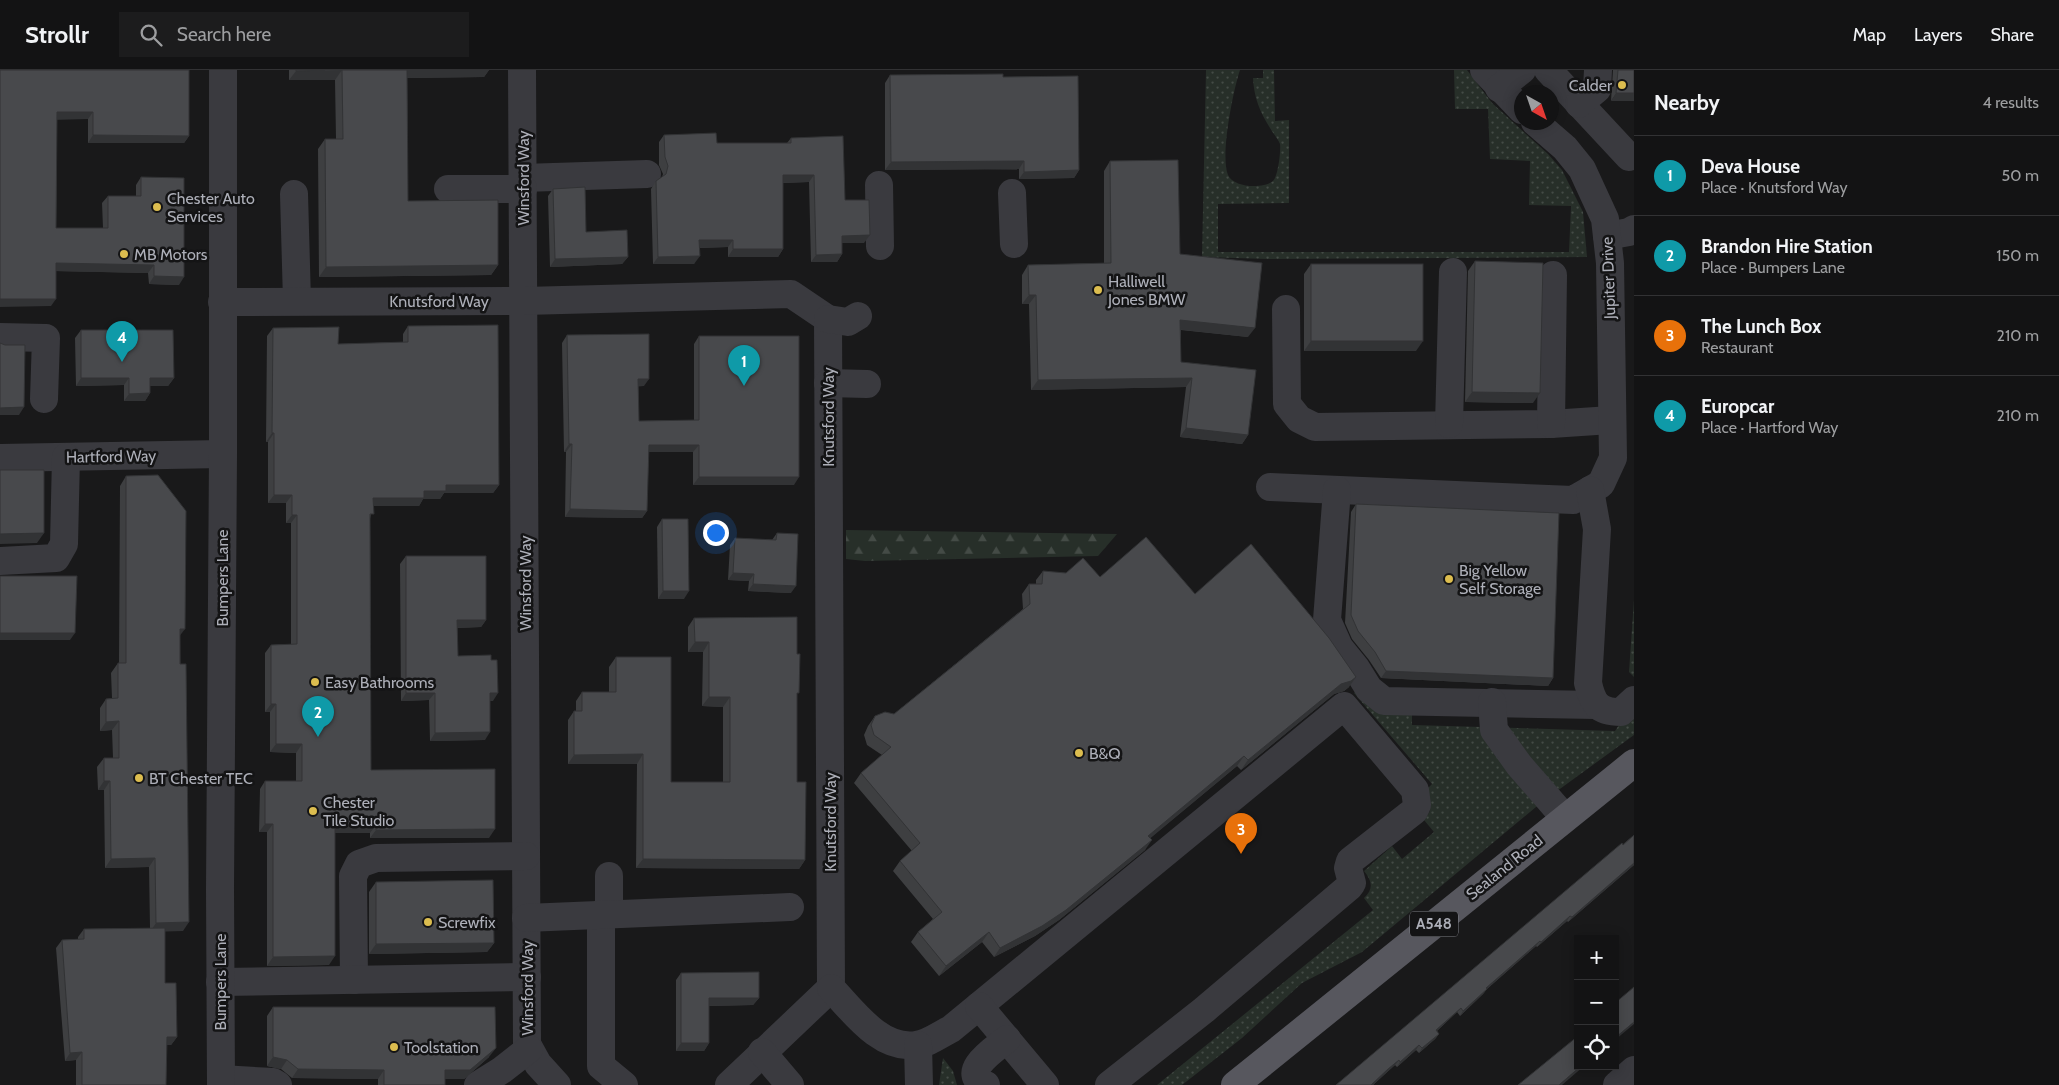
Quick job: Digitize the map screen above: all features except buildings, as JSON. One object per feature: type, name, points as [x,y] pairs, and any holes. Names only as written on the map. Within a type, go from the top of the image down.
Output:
[{"type":"main road","name":"Sealand Road","points":[[1235,1085],[1634,763]]},
{"type":"street","name":"Bumpers Lane","points":[[221,1082],[222,70]]},
{"type":"street","name":"Winsford Way","points":[[522,70],[527,1044],[538,1064],[557,1085]]},
{"type":"street","points":[[1514,102],[1492,79],[1522,70]]},
{"type":"street","points":[[1548,70],[1629,157]]},
{"type":"street","points":[[1580,104],[1597,89],[1598,70]]},
{"type":"street","name":"Jupiter Drive","points":[[1544,130],[1565,148],[1582,169],[1605,219],[1610,263],[1613,458],[1601,484],[1590,490]]},
{"type":"street","points":[[448,189],[647,174]]},
{"type":"street","points":[[879,185],[880,246]]},
{"type":"street","points":[[1012,193],[1014,244]]},
{"type":"street","points":[[294,194],[297,301]]},
{"type":"street","points":[[1607,236],[1634,229]]},
{"type":"street","points":[[1449,424],[1453,272]]},
{"type":"street","points":[[1552,424],[1553,275]]},
{"type":"street","name":"Knutsford Way","points":[[222,302],[524,301],[791,294],[828,319],[831,988]]},
{"type":"street","points":[[1286,309],[1287,404],[1299,419],[1315,427],[1552,424],[1611,420]]},
{"type":"street","points":[[828,319],[848,322],[858,316]]},
{"type":"street","points":[[0,338],[46,338],[44,399]]},
{"type":"street","points":[[828,383],[867,384]]},
{"type":"street","name":"Hartford Way","points":[[0,458],[223,454]]},
{"type":"street","points":[[0,561],[56,558],[64,544],[66,457]]},
{"type":"street","points":[[1270,487],[1573,500],[1590,490],[1598,529],[1588,683],[1591,695],[1606,712],[1621,712],[1634,700]]},
{"type":"street","points":[[1337,490],[1327,620],[1339,647],[1356,668],[1369,689],[1384,701],[1597,704]]},
{"type":"street","points":[[1492,702],[1494,730],[1519,765],[1566,818]]},
{"type":"street","points":[[729,1085],[831,988],[880,1037],[902,1046],[918,1045],[951,1028],[1344,706],[1414,790],[1417,805],[1414,811],[1350,860],[1348,868],[1352,883],[1349,887],[1204,1010],[1109,1085]]},
{"type":"street","points":[[354,980],[353,876],[359,864],[376,858],[526,856]]},
{"type":"street","points":[[609,876],[605,914],[601,1066],[624,1085]]},
{"type":"street","points":[[526,918],[790,907]]},
{"type":"street","points":[[220,982],[526,977]]},
{"type":"street","points":[[979,1006],[1044,1085]]},
{"type":"street","points":[[986,1085],[980,1083],[975,1075],[976,1068],[979,1063],[1007,1039]]},
{"type":"street","points":[[918,1045],[919,1085]]},
{"type":"street","points":[[478,1085],[502,1070],[529,1049]]},
{"type":"street","points":[[762,1052],[790,1085]]},
{"type":"street","points":[[1617,1085],[1634,1070]]},
{"type":"street","points":[[221,1082],[273,1082],[278,1085]]},
{"type":"green space","points":[[1206,70],[1240,70],[1226,139],[1228,175],[1236,183],[1249,186],[1268,184],[1275,179],[1278,169],[1280,144],[1260,110],[1254,85],[1253,78],[1263,78],[1263,70],[1274,70],[1275,121],[1289,120],[1289,203],[1218,204],[1218,252],[1569,252],[1571,206],[1529,205],[1530,161],[1490,159],[1488,109],[1455,109],[1454,70],[1467,70],[1492,103],[1514,123],[1514,130],[1522,130],[1548,154],[1562,170],[1583,212],[1587,257],[1268,259],[1202,257]]},
{"type":"green space","points":[[846,530],[1117,534],[1098,556],[865,561],[846,559]]},
{"type":"green space","points":[[1634,600],[1634,677],[1629,672]]},
{"type":"green space","points":[[1363,685],[1412,711],[1412,725],[1615,731],[1623,719],[1634,710],[1634,735],[1542,802],[1362,952],[1302,983],[1242,1038],[1182,1085],[1157,1085],[1373,910],[1364,898],[1371,885],[1364,871],[1392,846],[1402,859],[1434,832],[1424,820],[1430,811],[1428,802],[1422,794],[1432,784],[1354,693]]},
{"type":"green space","points":[[943,1058],[953,1071],[957,1085],[939,1085]]},
{"type":"place","name":"Calder","points":[[1622,85]]},
{"type":"place","name":"Chester Auto Services","points":[[157,207]]},
{"type":"place","name":"MB Motors","points":[[124,254]]},
{"type":"place","name":"Halliwell Jones BMW","points":[[1098,290]]},
{"type":"place","name":"Europcar","points":[[122,362]]},
{"type":"place","name":"Deva House","points":[[744,386]]},
{"type":"place","name":"Big Yellow Self Storage","points":[[1449,579]]},
{"type":"place","name":"Easy Bathrooms","points":[[315,682]]},
{"type":"place","name":"Brandon Hire Station","points":[[318,737]]},
{"type":"place","name":"B&Q","points":[[1079,753]]},
{"type":"place","name":"BT Chester TEC","points":[[139,778]]},
{"type":"place","name":"Chester Tile Studio","points":[[313,811]]},
{"type":"place","name":"The Lunch Box","points":[[1241,854]]},
{"type":"place","name":"Screwfix","points":[[428,922]]},
{"type":"place","name":"Toolstation","points":[[394,1047]]}]
